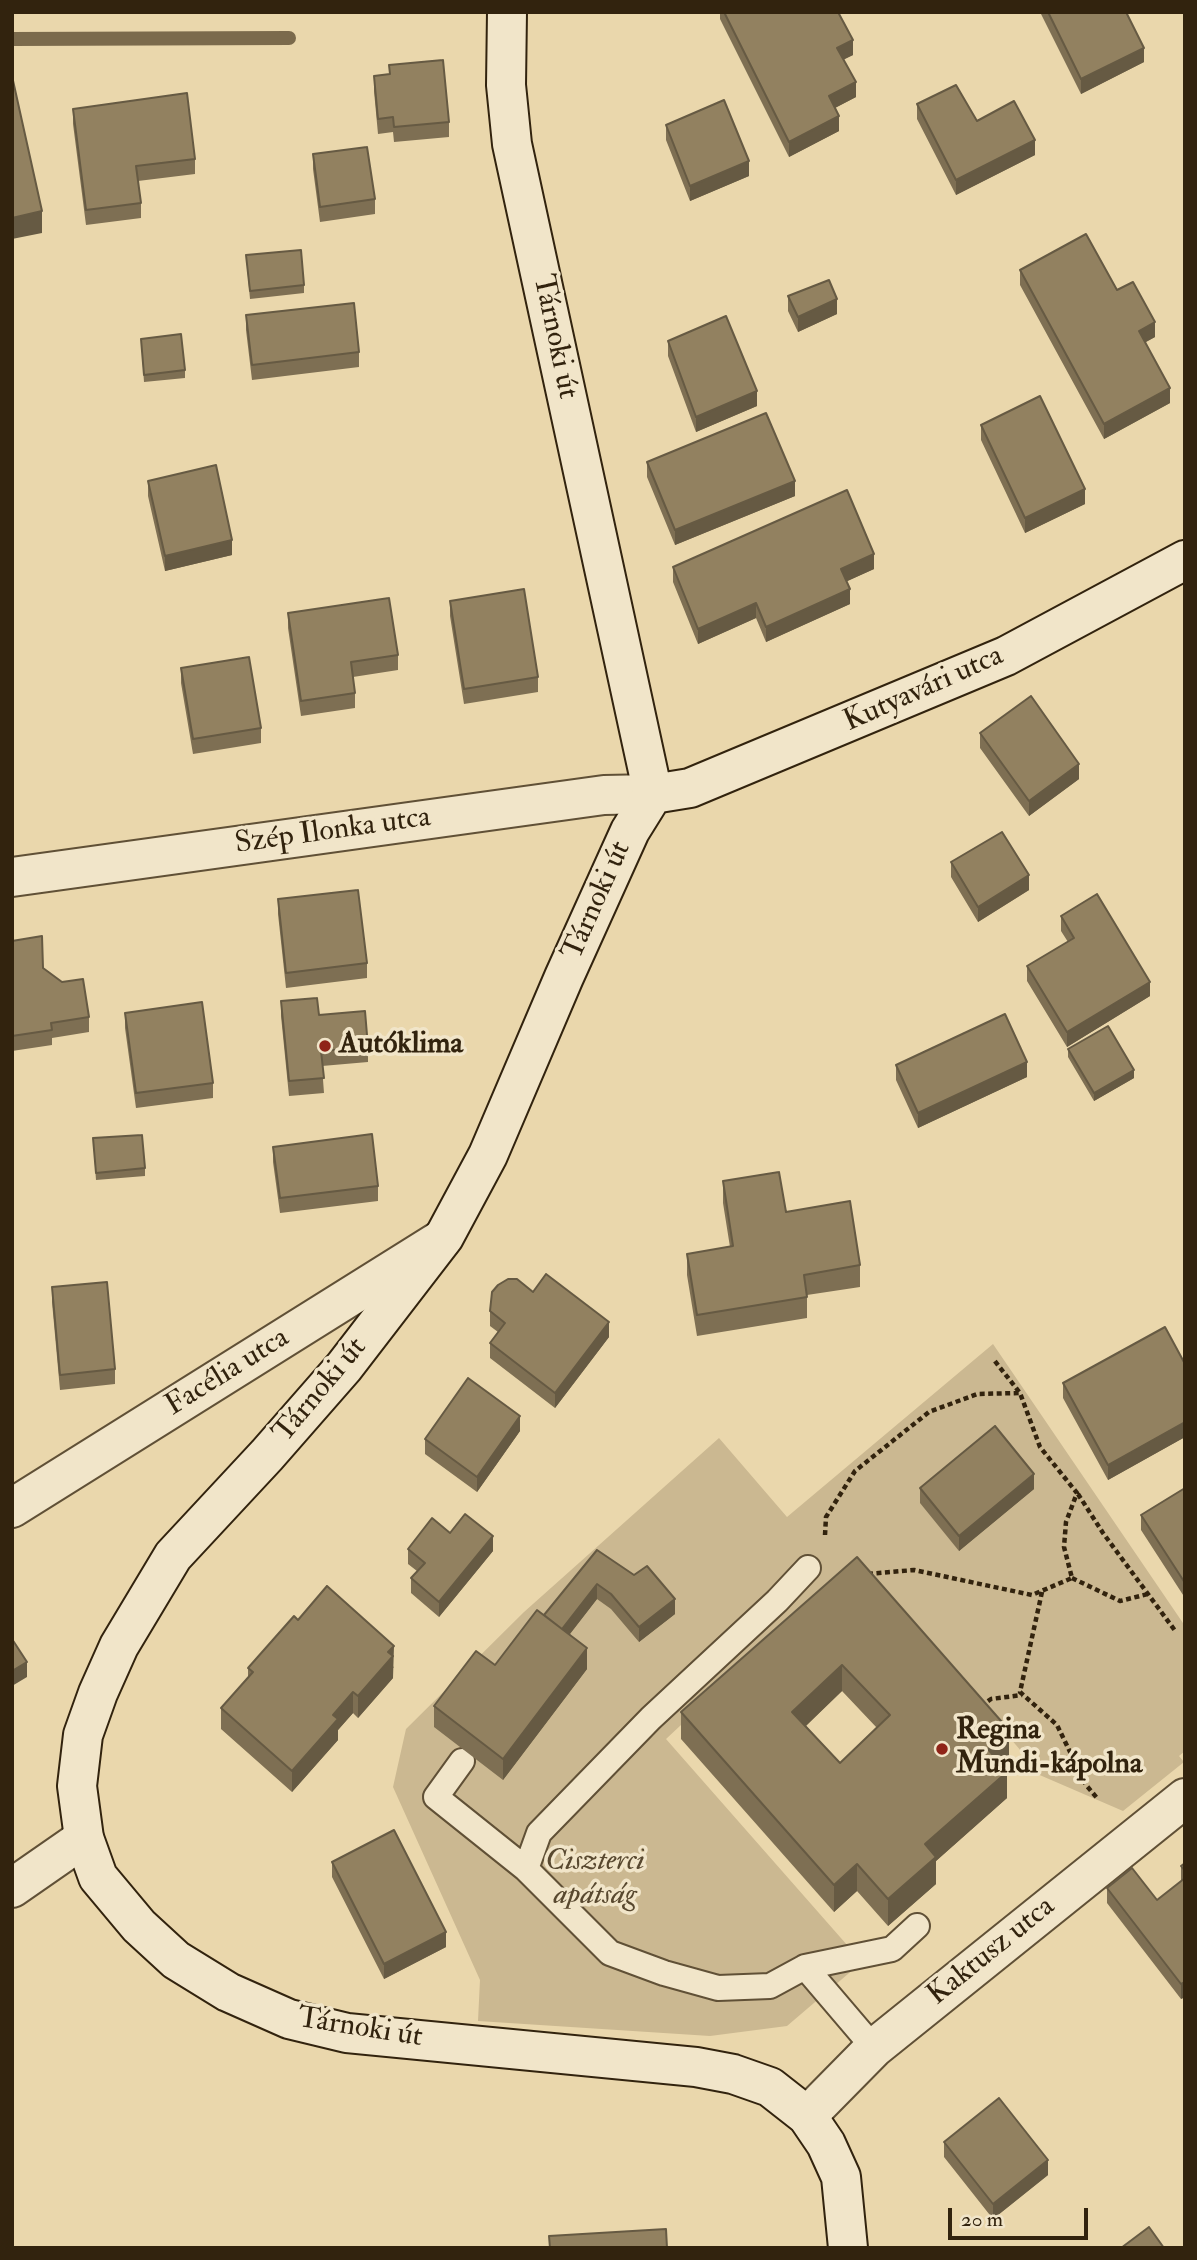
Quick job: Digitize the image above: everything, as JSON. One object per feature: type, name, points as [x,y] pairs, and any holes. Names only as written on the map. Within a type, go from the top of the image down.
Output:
[{"type":"street","name":"Tárnoki út","points":[[507,12],[506,85],[512,144],[653,794],[630,831],[488,1155],[444,1237],[344,1367],[173,1556],[119,1646],[83,1735],[77,1786],[84,1838],[98,1877],[139,1926],[176,1960],[229,1992],[289,2019],[347,2033],[695,2067],[733,2074],[770,2087],[807,2116],[826,2144],[841,2177],[848,2248]]},
{"type":"street","name":"Kutyavári utca","points":[[653,794],[690,788],[1006,656],[1185,560]]},
{"type":"street","name":"Szép Ilonka utca","points":[[12,877],[604,795],[653,794]]},
{"type":"street","name":"Facélia utca","points":[[12,1508],[444,1237]]},
{"type":"street","name":"Kaktusz utca","points":[[807,2116],[874,2049],[1185,1798]]},
{"type":"street","points":[[12,1888],[84,1838]]},
{"type":"lane","points":[[526,1869],[539,1833],[651,1718],[815,1563]]},
{"type":"lane","points":[[461,1761],[436,1797],[526,1869],[610,1953],[664,1973],[718,1988],[770,1986],[805,1967],[891,1949],[917,1926]]},
{"type":"lane","points":[[805,1967],[874,2049]]},
{"type":"path","points":[[994,1360],[1020,1393],[1040,1447],[1077,1493],[1176,1632]]},
{"type":"path","points":[[1020,1393],[977,1394],[929,1412],[855,1471],[826,1517],[815,1563],[861,1575],[914,1570],[1032,1595],[1072,1578],[1120,1601],[1148,1594]]},
{"type":"path","points":[[1072,1578],[1064,1547],[1066,1522],[1077,1493]]},
{"type":"path","points":[[1043,1591],[1020,1692],[1057,1725],[1086,1785],[1097,1798]]},
{"type":"path","points":[[976,1710],[992,1699],[1023,1695]]},
{"type":"green space","name":"Ciszterci apátság","points":[[993,1344],[1185,1626],[1185,1751],[1179,1756],[1184,1762],[1123,1811],[1035,1773],[1021,1751],[859,1559],[666,1739],[862,1962],[787,2026],[710,2036],[478,2021],[480,1980],[393,1787],[406,1729],[524,1612],[719,1438],[787,1517]]},
{"type":"building","points":[[724,12],[838,12],[853,40],[837,48],[856,82],[829,96],[839,116],[789,142]]},
{"type":"building","points":[[1048,12],[1126,12],[1144,48],[1081,79]]},
{"type":"building","points":[[443,60],[449,122],[394,127],[393,117],[378,119],[374,76],[390,74],[389,65]]},
{"type":"building","points":[[12,76],[42,211],[12,218]]},
{"type":"building","points":[[956,85],[977,121],[1014,101],[1035,140],[956,180],[917,104]]},
{"type":"building","points":[[187,93],[195,159],[136,166],[141,203],[86,210],[73,109]]},
{"type":"building","points":[[724,100],[749,161],[690,186],[666,125]]},
{"type":"building","points":[[367,147],[375,199],[320,207],[313,154]]},
{"type":"building","points":[[1086,234],[1117,290],[1133,282],[1155,322],[1139,331],[1170,388],[1104,424],[1020,270]]},
{"type":"building","points":[[301,250],[304,285],[250,291],[246,255]]},
{"type":"building","points":[[829,280],[837,299],[798,317],[788,296]]},
{"type":"building","points":[[354,303],[359,352],[252,365],[246,315]]},
{"type":"building","points":[[726,316],[757,391],[696,417],[668,341]]},
{"type":"building","points":[[181,334],[185,370],[144,375],[141,339]]},
{"type":"building","points":[[1040,396],[1085,489],[1025,518],[981,425]]},
{"type":"building","points":[[766,413],[795,481],[675,530],[647,462]]},
{"type":"building","points":[[216,465],[232,540],[165,556],[148,481]]},
{"type":"building","points":[[847,490],[874,554],[841,569],[850,589],[766,627],[756,603],[698,629],[673,567]]},
{"type":"building","points":[[524,589],[538,677],[464,689],[450,601]]},
{"type":"building","points":[[389,598],[398,655],[351,662],[355,693],[301,701],[288,613]]},
{"type":"building","points":[[249,657],[261,728],[193,739],[181,668]]},
{"type":"building","points":[[1031,696],[1079,764],[1029,801],[980,733]]},
{"type":"building","points":[[1002,832],[1029,875],[978,907],[951,862]]},
{"type":"building","points":[[358,890],[367,963],[286,973],[278,899]]},
{"type":"building","points":[[1097,894],[1150,982],[1067,1032],[1027,966],[1074,938],[1061,916]]},
{"type":"building","points":[[42,936],[43,968],[62,982],[83,979],[89,1017],[51,1023],[52,1030],[12,1036],[12,941]]},
{"type":"building","name":"Autóklima","points":[[317,998],[319,1015],[365,1011],[368,1047],[321,1051],[324,1078],[289,1081],[281,1001]]},
{"type":"building","points":[[202,1002],[213,1083],[136,1093],[125,1013]]},
{"type":"building","points":[[1005,1014],[1027,1062],[918,1113],[896,1065]]},
{"type":"building","points":[[1108,1026],[1134,1070],[1094,1093],[1068,1049]]},
{"type":"building","points":[[372,1134],[378,1186],[280,1198],[273,1147]]},
{"type":"building","points":[[142,1135],[145,1168],[96,1173],[93,1138]]},
{"type":"building","points":[[779,1172],[786,1212],[850,1201],[860,1265],[804,1275],[807,1297],[697,1315],[687,1254],[733,1246],[723,1181]]},
{"type":"building","points":[[546,1274],[609,1322],[555,1393],[490,1343],[505,1323],[490,1311],[492,1292],[508,1279],[517,1279],[533,1292]]},
{"type":"building","points":[[107,1282],[115,1369],[60,1375],[52,1287]]},
{"type":"building","points":[[1165,1327],[1185,1364],[1185,1422],[1108,1465],[1063,1383]]},
{"type":"building","points":[[468,1378],[520,1416],[477,1477],[425,1439]]},
{"type":"building","points":[[995,1426],[1034,1474],[959,1536],[920,1488]]},
{"type":"building","points":[[1185,1488],[1185,1583],[1141,1515]]},
{"type":"building","points":[[465,1514],[493,1536],[439,1602],[411,1578],[425,1563],[408,1549],[432,1518],[450,1533]]},
{"type":"building","points":[[597,1550],[634,1575],[647,1566],[675,1599],[639,1627],[611,1594],[597,1584],[562,1629],[544,1615]]},
{"type":"building","name":"Regina Mundi-kápolna","points":[[857,1557],[1009,1730],[988,1749],[1007,1772],[925,1844],[936,1857],[888,1899],[857,1864],[834,1885],[681,1712]],"holes":[[[842,1665],[890,1715],[840,1763],[792,1712]]]},
{"type":"building","points":[[327,1586],[394,1646],[388,1652],[393,1656],[358,1696],[353,1692],[333,1715],[338,1719],[292,1771],[221,1708],[253,1672],[248,1668],[294,1616],[298,1620]]},
{"type":"building","points":[[537,1610],[587,1648],[503,1759],[434,1706],[476,1651],[495,1665]]},
{"type":"building","points":[[12,1639],[27,1662],[12,1671]]},
{"type":"building","points":[[394,1830],[446,1932],[384,1964],[332,1862]]},
{"type":"building","points":[[1132,1868],[1157,1900],[1185,1878],[1185,1982],[1181,1984],[1107,1888]]},
{"type":"building","points":[[999,2098],[1048,2160],[993,2204],[944,2142]]},
{"type":"building","points":[[1149,2227],[1164,2248],[1121,2248]]},
{"type":"building","points":[[666,2229],[667,2248],[550,2248],[549,2236]]},
{"type":"waterway","points":[[12,39],[289,38]]},
{"type":"place","name":"Autóklima","points":[[325,1046]]},
{"type":"place","name":"Regina Mundi-kápolna","points":[[942,1749]]}]
